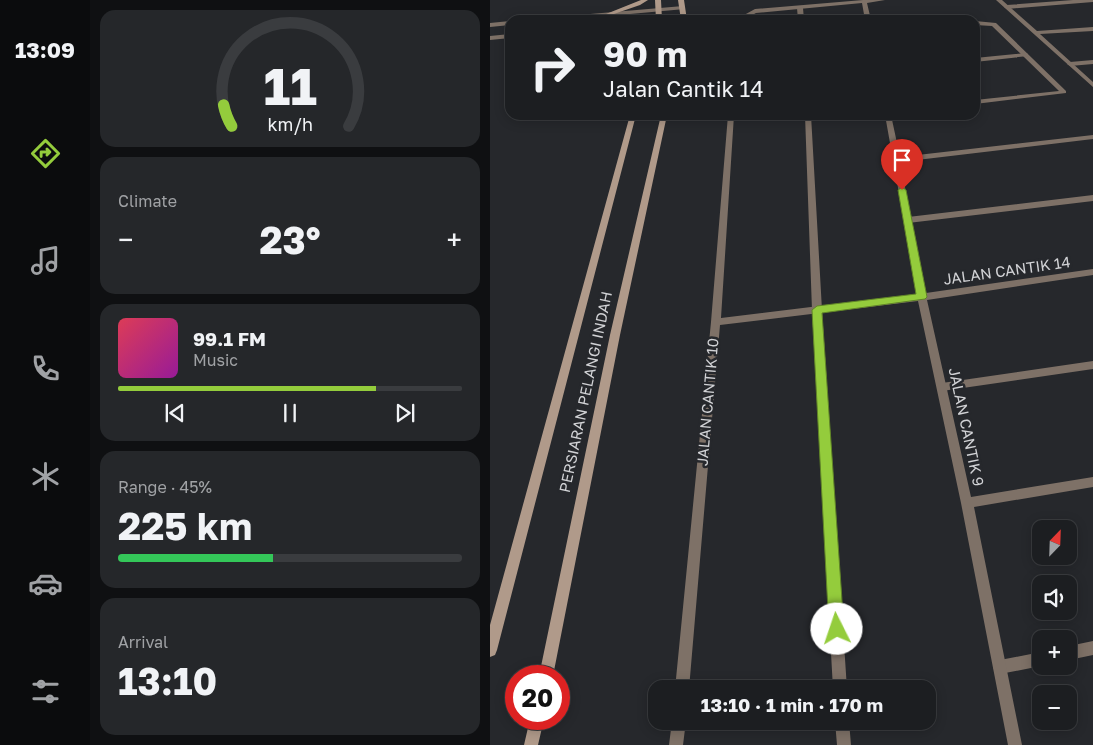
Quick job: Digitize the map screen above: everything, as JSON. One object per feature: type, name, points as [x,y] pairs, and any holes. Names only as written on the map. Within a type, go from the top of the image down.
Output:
[{"type":"main road","points":[[609,14],[645,0]]},
{"type":"main road","points":[[658,0],[660,15]]},
{"type":"main road","points":[[681,0],[684,15]]},
{"type":"main road","name":"PERSIARAN PELANGI INDAH","points":[[490,650],[633,120]]},
{"type":"main road","name":"PERSIARAN PELANGI INDAH","points":[[548,665],[615,336],[663,120]]},
{"type":"main road","points":[[532,745],[535,730]]},
{"type":"street","points":[[747,15],[755,11],[882,0]]},
{"type":"street","points":[[999,0],[1093,85]]},
{"type":"street","points":[[1007,7],[1093,0]]},
{"type":"street","points":[[864,2],[867,15]]},
{"type":"street","points":[[598,15],[683,8]]},
{"type":"street","points":[[800,8],[801,15]]},
{"type":"street","points":[[980,23],[994,24],[1064,92],[980,101]]},
{"type":"street","points":[[490,25],[505,24]]},
{"type":"street","points":[[1035,33],[1093,29]]},
{"type":"street","points":[[490,38],[505,36]]},
{"type":"street","points":[[980,60],[1026,55]]},
{"type":"street","points":[[1070,64],[1093,62]]},
{"type":"street","name":"JALAN CANTIK 10","points":[[683,680],[716,322],[731,120]]},
{"type":"street","points":[[808,120],[817,310],[839,680]]},
{"type":"street","name":"JALAN CANTIK 9","points":[[889,120],[922,297],[967,503],[1015,745]]},
{"type":"street","points":[[896,160],[1093,137]]},
{"type":"street","points":[[908,220],[1093,198]]},
{"type":"street","name":"JALAN CANTIK 14","points":[[716,322],[922,297],[1093,272]]},
{"type":"street","points":[[942,387],[1093,365]]},
{"type":"street","points":[[967,503],[1093,482]]},
{"type":"street","points":[[1077,651],[1093,648]]},
{"type":"street","points":[[1000,667],[1032,661]]},
{"type":"street","points":[[676,745],[678,730]]},
{"type":"street","points":[[843,730],[844,745]]},
{"type":"route","points":[[837,629],[817,310],[922,297],[902,190]]}]
